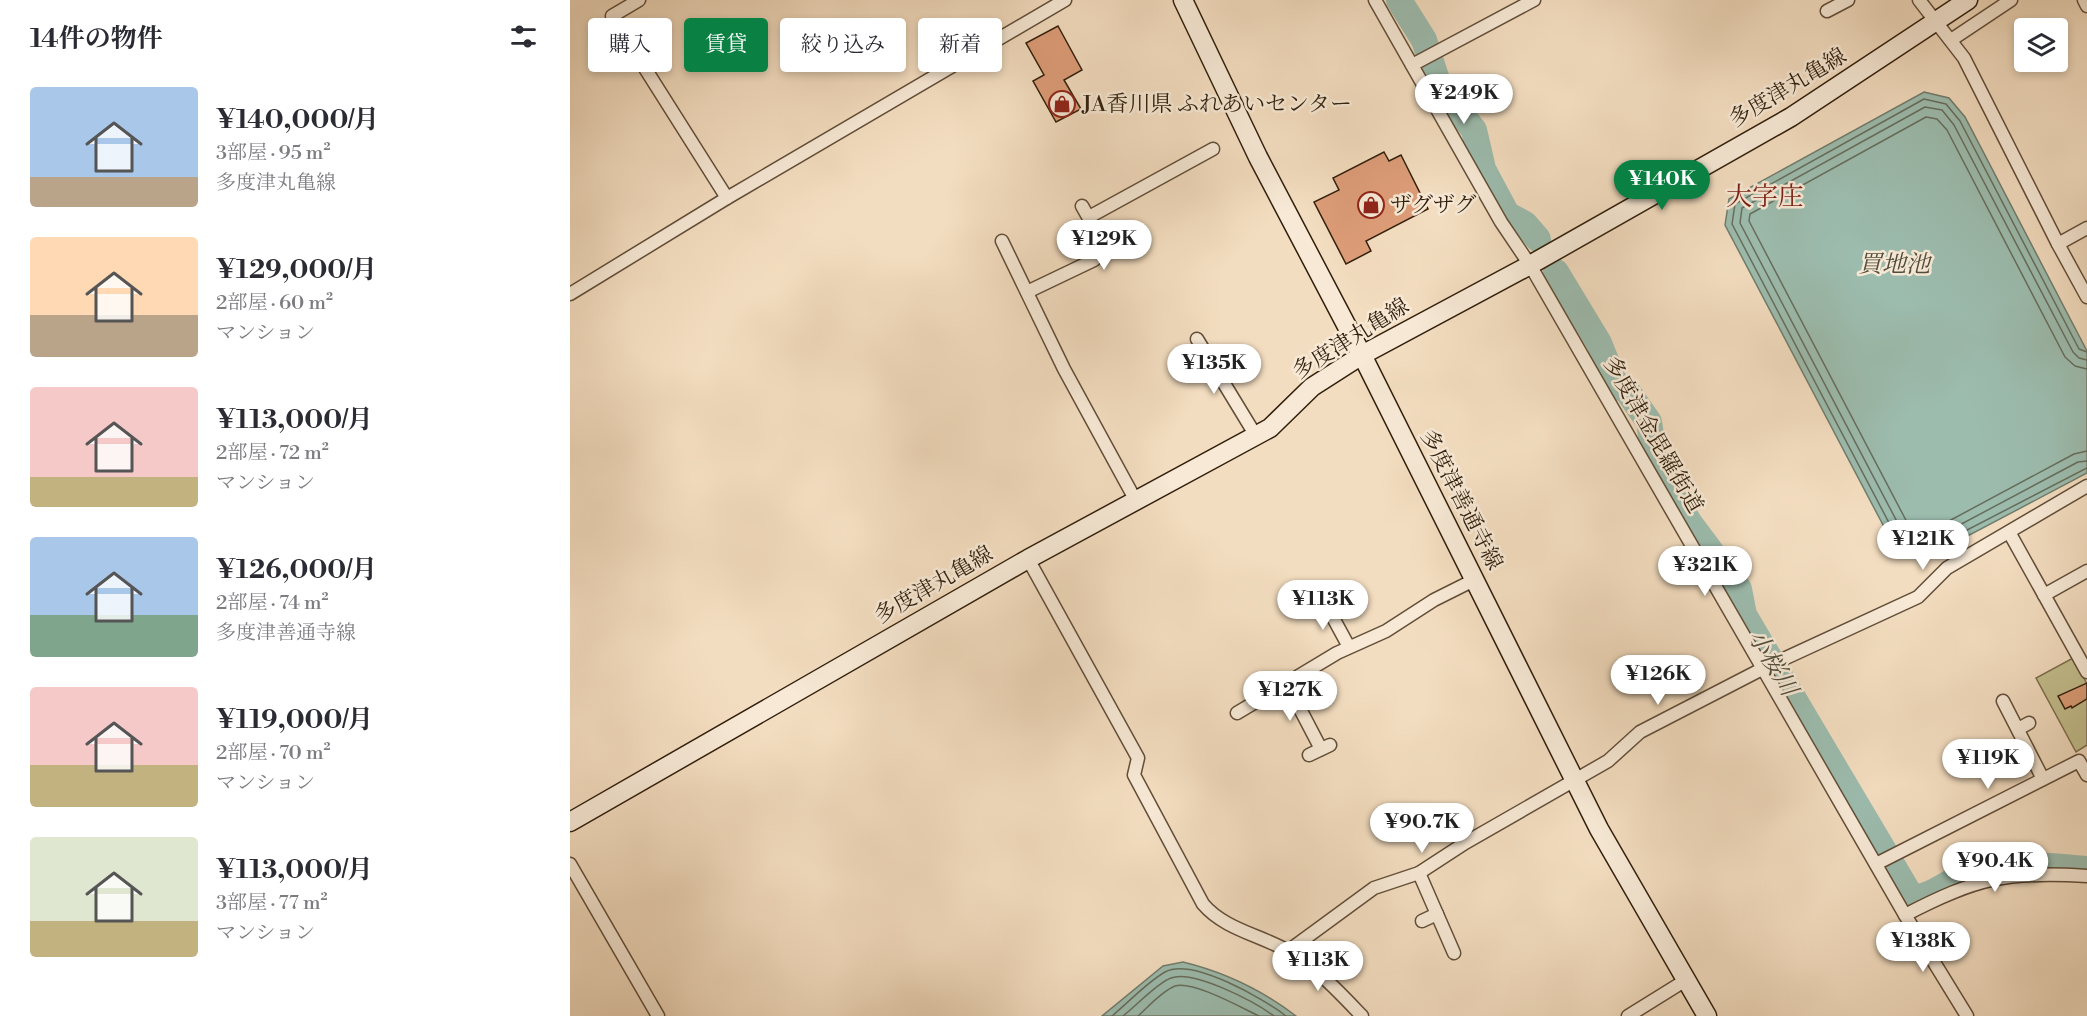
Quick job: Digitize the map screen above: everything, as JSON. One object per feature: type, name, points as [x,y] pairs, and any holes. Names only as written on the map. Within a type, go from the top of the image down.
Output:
[{"type":"main road","name":"多度津善通寺線","points":[[1183,0],[1258,157],[1362,355],[1574,781],[1599,829],[1707,1016]]},
{"type":"main road","name":"多度津丸亀線","points":[[570,822],[1028,559],[1270,428],[1312,387],[1362,355],[1530,265],[1791,117],[1968,0]]},
{"type":"street","points":[[639,0],[612,16],[727,198]]},
{"type":"street","points":[[570,294],[727,198],[1065,0]]},
{"type":"street","name":"多度津金毘羅街道","points":[[1375,0],[1417,63],[1501,222],[1530,265],[1905,915],[1967,1016]]},
{"type":"street","points":[[1417,63],[1534,0]]},
{"type":"street","points":[[1827,11],[1848,0]]},
{"type":"street","points":[[1951,40],[2011,0]]},
{"type":"street","points":[[2084,0],[2087,6]]},
{"type":"street","points":[[1922,1],[1964,58],[2087,297]]},
{"type":"street","points":[[1089,217],[1213,148]]},
{"type":"street","points":[[1027,292],[1094,260],[1099,236],[1082,206]]},
{"type":"street","points":[[2058,244],[2087,228]]},
{"type":"street","points":[[1002,241],[1064,369],[1136,501]]},
{"type":"street","points":[[1197,339],[1256,436]]},
{"type":"street","points":[[1288,951],[1374,888],[1419,873],[1465,843],[1608,761],[1640,732],[1764,668],[1918,597],[1947,568],[2087,486]]},
{"type":"street","points":[[2009,532],[2086,668]]},
{"type":"street","points":[[1028,559],[1138,758],[1134,776],[1203,904],[1213,916],[1288,951],[1322,975],[1362,1016]]},
{"type":"street","points":[[2044,595],[2087,571]]},
{"type":"street","points":[[1237,713],[1286,681],[1386,631],[1434,600],[1474,580]]},
{"type":"street","points":[[1324,601],[1349,648]]},
{"type":"street","points":[[1286,681],[1320,750]]},
{"type":"street","points":[[2003,701],[2043,778]]},
{"type":"street","points":[[2018,729],[2030,723]]},
{"type":"street","points":[[1876,864],[2079,760],[2087,775]]},
{"type":"street","points":[[570,864],[658,1016]]},
{"type":"street","points":[[1419,873],[1454,953]]},
{"type":"street","points":[[1905,915],[1948,892],[1983,880],[2036,873],[2087,876]]},
{"type":"street","points":[[1422,921],[1437,914]]},
{"type":"street","points":[[1628,1016],[1686,980]]},
{"type":"shaded area","points":[[2073,658],[2087,684],[2087,745],[2076,752],[2036,678]]},
{"type":"water","name":"買地池","points":[[1924,92],[1949,98],[1965,117],[2087,351],[2087,473],[1941,550],[1914,555],[1892,542],[1725,225],[1729,199]]},
{"type":"water","points":[[1183,962],[1242,983],[1270,998],[1296,1016],[1102,1016],[1163,966]]},
{"type":"building","points":[[1058,26],[1082,70],[1064,80],[1081,109],[1056,122],[1033,81],[1044,75],[1026,43]]},
{"type":"building","name":"ザグザグ","points":[[1384,152],[1389,161],[1401,155],[1428,209],[1366,241],[1371,251],[1346,264],[1314,202],[1339,190],[1333,178]]},
{"type":"building","points":[[2087,683],[2087,699],[2072,708],[2071,706],[2065,709],[2058,696]]},
{"type":"waterway","name":"小桜川","points":[[1399,0],[1424,40],[1439,86],[1474,130],[1483,169],[1507,214],[1525,224],[1538,239]]},
{"type":"waterway","name":"小桜川","points":[[1556,272],[1599,343],[1615,383],[1628,392],[1649,422],[1656,467],[1689,522],[1739,589],[1744,615],[1912,898],[1933,892],[1967,874],[1996,866],[2042,865],[2087,869]]},
{"type":"place","name":"JA香川県 ふれあいセンター","points":[[1062,104]]},
{"type":"place","name":"ザグザグ","points":[[1371,205]]},
{"type":"district","name":"大字庄","points":[[1765,197]]}]
